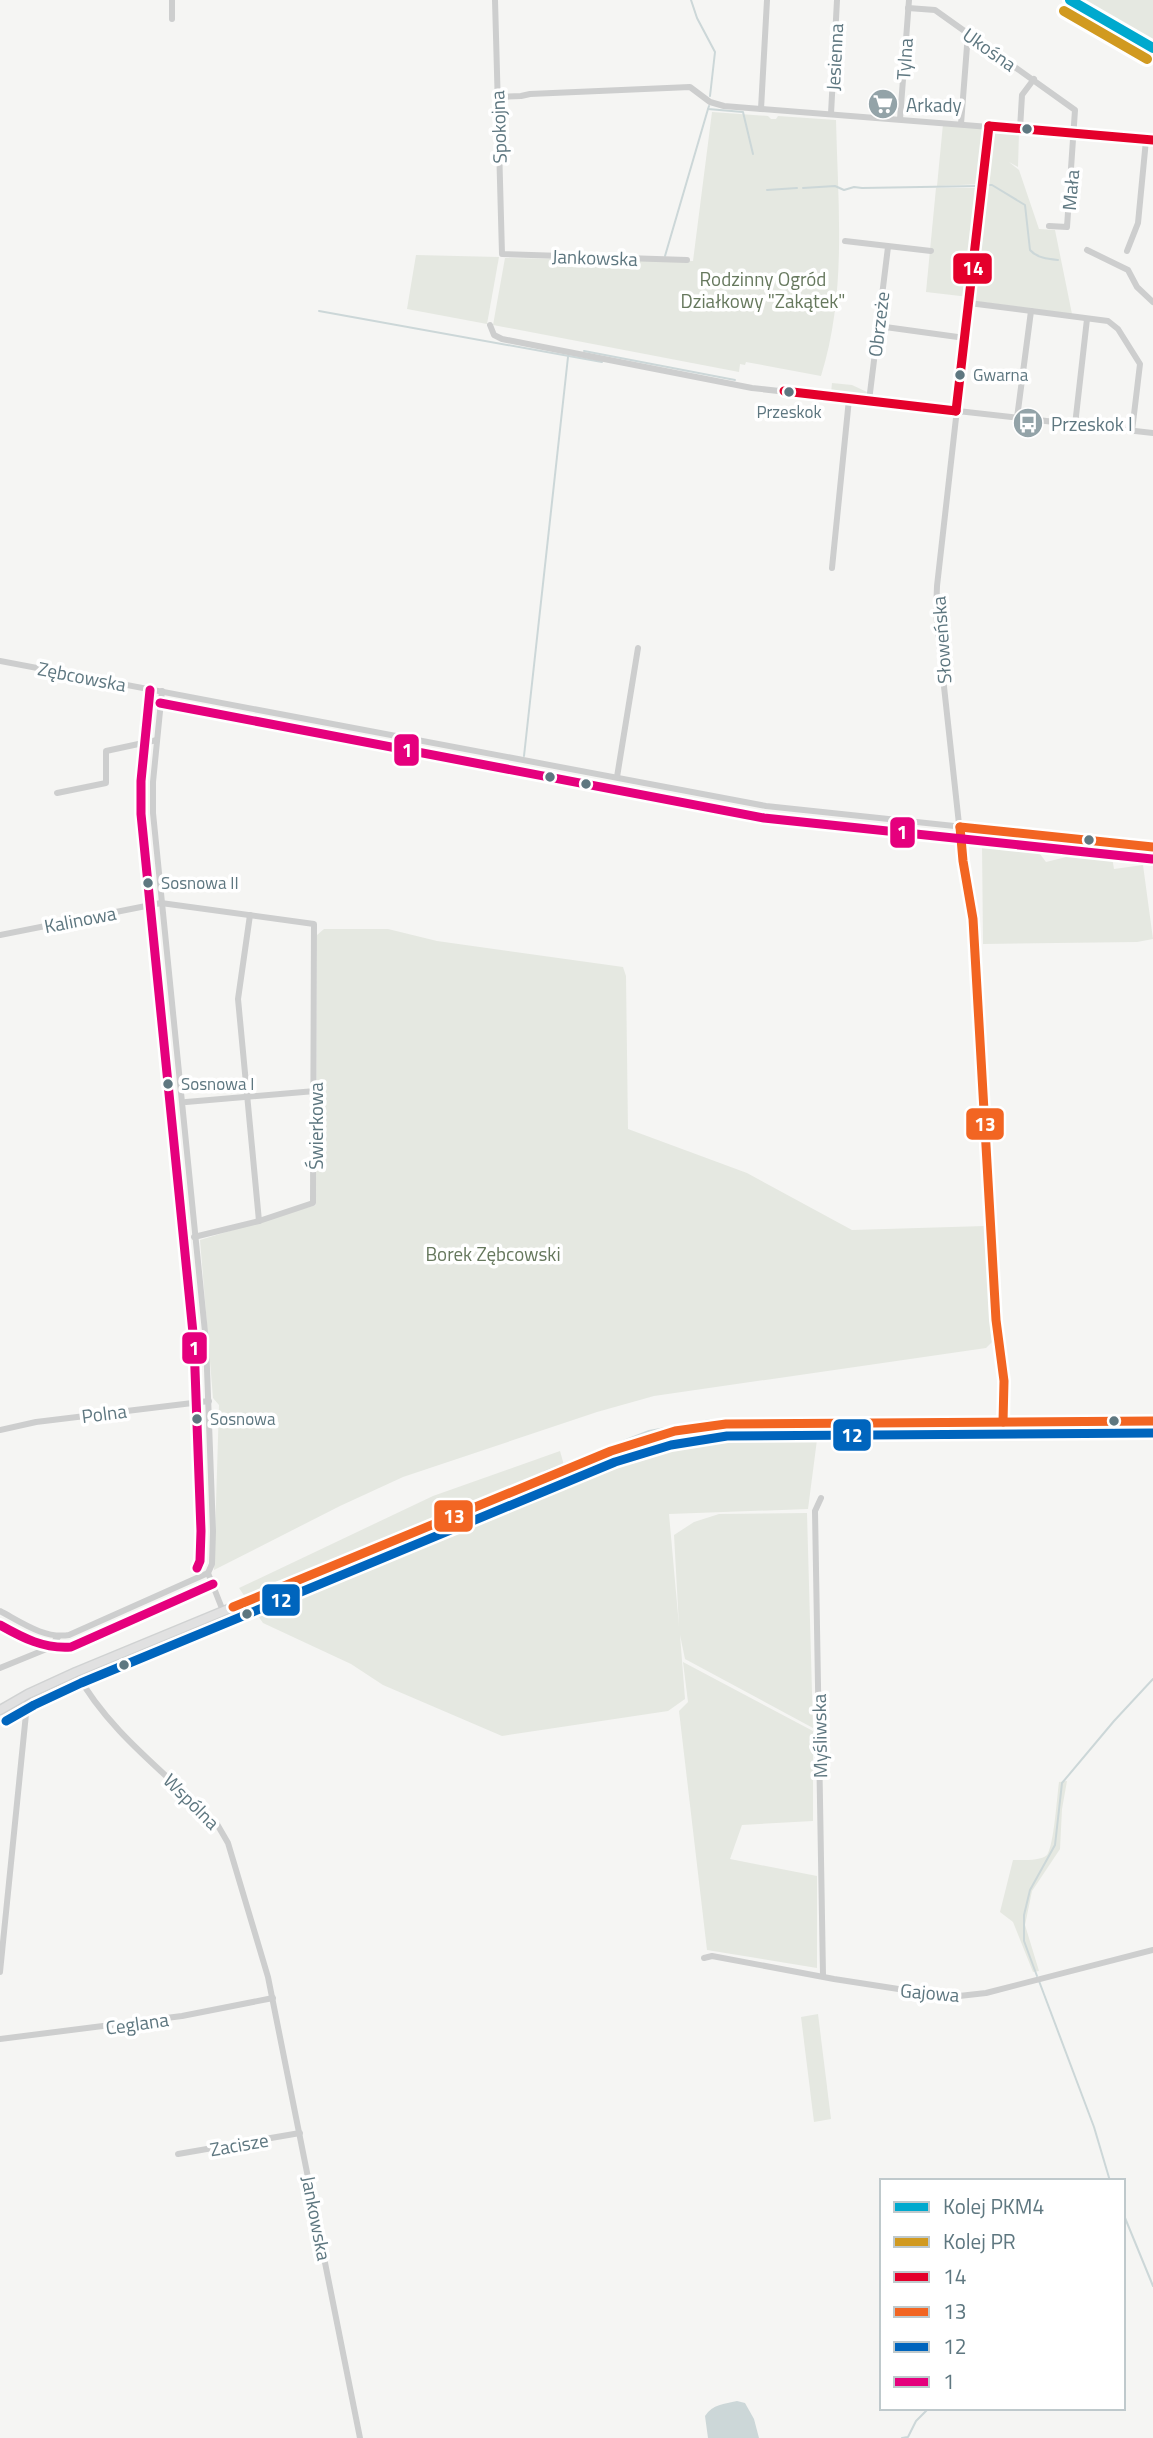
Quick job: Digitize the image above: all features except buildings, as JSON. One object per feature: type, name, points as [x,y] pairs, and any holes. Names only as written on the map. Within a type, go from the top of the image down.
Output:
[{"type":"main road","points":[[0,1710],[76,1672],[223,1611],[611,1451],[675,1431],[747,1424],[1153,1422]]},
{"type":"street","points":[[172,0],[172,19]]},
{"type":"street","name":"Spokojna","points":[[495,0],[502,254]]},
{"type":"street","points":[[761,109],[767,0]]},
{"type":"street","name":"Jesienna","points":[[831,114],[837,0]]},
{"type":"street","name":"Ukośna","points":[[908,4],[935,10],[1073,107],[1076,113],[1075,134]]},
{"type":"street","name":"Tylna","points":[[900,119],[908,4]]},
{"type":"street","points":[[961,124],[968,33]]},
{"type":"street","name":"Ukośna","points":[[1020,129],[1022,95],[1034,79]]},
{"type":"street","points":[[497,97],[690,87],[716,104],[1149,140],[1138,223],[1126,251]]},
{"type":"street","points":[[956,411],[989,126]]},
{"type":"street","name":"Mała","points":[[1049,226],[1067,228],[1075,134]]},
{"type":"street","points":[[845,241],[931,251]]},
{"type":"street","name":"Obrzeże","points":[[869,401],[888,247]]},
{"type":"street","points":[[1087,250],[1128,270],[1137,287],[1153,302]]},
{"type":"street","name":"Jankowska","points":[[502,254],[687,260]]},
{"type":"street","points":[[969,303],[1108,321],[1114,324],[1139,359],[1132,431]]},
{"type":"street","points":[[1017,418],[1031,311]]},
{"type":"street","points":[[1074,425],[1087,319]]},
{"type":"street","points":[[490,325],[494,335],[509,341],[752,388],[1153,433]]},
{"type":"street","points":[[878,326],[965,338]]},
{"type":"street","points":[[832,568],[849,399]]},
{"type":"street","name":"Słoweńska","points":[[956,411],[936,613],[963,861],[973,919],[1003,1422]]},
{"type":"street","points":[[617,777],[638,648]]},
{"type":"street","name":"Zębcowska","points":[[0,661],[766,806],[1153,847]]},
{"type":"street","points":[[0,1611],[58,1637],[79,1632],[208,1573],[212,1564],[206,1342],[152,806],[163,691]]},
{"type":"street","points":[[57,793],[106,783],[106,751],[157,740]]},
{"type":"street","name":"Kalinowa","points":[[0,934],[161,904],[314,924]]},
{"type":"street","points":[[250,915],[238,999],[259,1221]]},
{"type":"street","name":"Świerkowa","points":[[194,1237],[259,1221],[313,1203],[314,924]]},
{"type":"street","points":[[186,1102],[315,1091]]},
{"type":"street","name":"Polna","points":[[0,1430],[37,1422],[209,1401]]},
{"type":"street","name":"Myśliwska","points":[[821,1498],[815,1511],[822,1976]]},
{"type":"street","points":[[208,1573],[223,1611]]},
{"type":"street","points":[[0,1668],[49,1647],[58,1637]]},
{"type":"street","name":"Wspólna","points":[[76,1672],[92,1699],[111,1721],[221,1829],[232,1854],[273,1998]]},
{"type":"street","points":[[0,1972],[28,1694]]},
{"type":"street","name":"Gajowa","points":[[704,1958],[712,1956],[950,1997],[986,1993],[1153,1950]]},
{"type":"street","name":"Jankowska","points":[[273,1998],[360,2438]]},
{"type":"street","name":"Ceglana","points":[[0,2039],[182,2016],[273,1998]]},
{"type":"street","name":"Zacisze","points":[[178,2154],[300,2133]]},
{"type":"green space","points":[[1079,0],[1153,0],[1153,44]]},
{"type":"green space","name":"Rodzinny Ogród Działkowy \"Zakątek\"","points":[[712,112],[768,116],[771,119],[778,116],[836,120],[838,281],[835,313],[821,376],[746,362],[745,365],[740,364],[739,372],[493,325],[505,258],[693,261]]},
{"type":"green space","points":[[943,124],[988,129],[982,184],[937,186]]},
{"type":"green space","points":[[993,129],[1019,132],[1018,167],[1009,162],[1019,170],[1039,229],[1055,230],[1072,314],[974,301]]},
{"type":"green space","points":[[936,188],[981,188],[969,297],[926,292]]},
{"type":"green space","points":[[416,255],[499,257],[487,324],[407,309]]},
{"type":"green space","points":[[832,383],[852,385],[867,392],[866,396],[831,393]]},
{"type":"green space","points":[[982,843],[1037,850],[1046,862],[1078,854],[1112,857],[1114,869],[1143,865],[1153,939],[1137,942],[983,944]]},
{"type":"green space","name":"Borek Zębcowski","points":[[324,929],[388,929],[437,941],[623,967],[626,976],[628,1129],[747,1173],[852,1230],[985,1226],[992,1342],[986,1348],[654,1396],[597,1412],[403,1477],[214,1570],[219,1405],[213,1398],[200,1240],[316,1205],[317,935]]},
{"type":"green space","points":[[715,1429],[716,1436],[818,1432],[808,1509],[669,1514],[679,1626],[674,1535],[694,1522],[719,1514],[807,1513],[813,1728],[685,1659],[680,1635],[685,1699],[668,1711],[502,1736],[383,1685],[351,1664],[263,1623],[239,1588],[433,1496],[560,1451],[567,1476],[658,1441]]},
{"type":"green space","points":[[683,1662],[813,1731],[813,1821],[742,1825],[730,1859],[817,1876],[817,1968],[707,1950],[679,1711],[688,1702]]},
{"type":"green space","points":[[1067,1781],[1062,1809],[1060,1849],[1032,1891],[1025,1925],[1039,1971],[1033,1972],[1013,1922],[1000,1912],[1013,1860],[1036,1859],[1047,1855],[1059,1782]]},
{"type":"green space","points":[[818,2014],[831,2119],[814,2122],[801,2017]]},
{"type":"shaded area","points":[[737,2401],[745,2403],[754,2419],[759,2438],[708,2438],[705,2416],[708,2412],[715,2407]]},
{"type":"waterway","points":[[691,0],[715,52],[710,96]]},
{"type":"waterway","points":[[709,106],[708,109],[743,112],[753,154]]},
{"type":"waterway","points":[[665,256],[708,109]]},
{"type":"waterway","points":[[988,185],[1025,205],[1030,250],[1047,259],[1058,260]]},
{"type":"waterway","points":[[803,188],[835,186],[844,190],[854,187],[979,186]]},
{"type":"waterway","points":[[767,190],[797,188]]},
{"type":"waterway","points":[[319,311],[602,362]]},
{"type":"waterway","points":[[584,351],[735,380]]},
{"type":"waterway","points":[[524,756],[568,357]]},
{"type":"waterway","points":[[1037,1418],[1045,1417]]},
{"type":"waterway","points":[[1054,1417],[1065,1418]]},
{"type":"waterway","points":[[1075,1417],[1084,1417]]},
{"type":"waterway","points":[[1114,1417],[1153,1417]]},
{"type":"waterway","points":[[837,1419],[849,1418]]},
{"type":"waterway","points":[[864,1419],[873,1418]]},
{"type":"waterway","points":[[884,1418],[897,1418]]},
{"type":"waterway","points":[[905,1418],[913,1418]]},
{"type":"waterway","points":[[926,1418],[937,1418]]},
{"type":"waterway","points":[[946,1418],[954,1418]]},
{"type":"waterway","points":[[964,1418],[975,1418]]},
{"type":"waterway","points":[[984,1418],[993,1418]]},
{"type":"waterway","points":[[544,1472],[649,1431],[710,1420],[767,1419]]},
{"type":"waterway","points":[[773,1419],[786,1419]]},
{"type":"waterway","points":[[792,1419],[797,1419]]},
{"type":"waterway","points":[[803,1419],[818,1419]]},
{"type":"waterway","points":[[825,1419],[831,1419]]},
{"type":"waterway","points":[[1037,1976],[1024,1941],[1024,1915],[1030,1890],[1055,1845],[1062,1783],[1153,1679]]},
{"type":"waterway","points":[[1039,1981],[1094,2127],[1109,2179]]},
{"type":"waterway","points":[[1125,2218],[1153,2286]]},
{"type":"waterway","points":[[902,2438],[908,2437],[916,2421],[927,2410]]},
{"type":"rail line","name":"PKM4","points":[[1070,0],[1153,48]]},
{"type":"rail line","name":"PR","points":[[1064,11],[1147,59]]},
{"type":"transit line","name":"14","points":[[989,126],[1153,140]]},
{"type":"transit line","name":"14","points":[[956,411],[989,126]]},
{"type":"transit line","name":"14","points":[[784,391],[956,411]]},
{"type":"transit line","name":"1","points":[[150,690],[141,781],[141,814],[194,1343],[201,1531],[200,1561],[197,1568]]},
{"type":"transit line","name":"1","points":[[160,703],[764,818],[1152,859]]},
{"type":"transit line","name":"13","points":[[960,827],[973,919],[996,1320],[1004,1381],[1003,1422]]},
{"type":"transit line","name":"13","points":[[960,827],[1153,847]]},
{"type":"transit line","name":"13","points":[[233,1607],[611,1451],[675,1431],[726,1424],[1153,1421]]},
{"type":"transit line","name":"12","points":[[6,1721],[81,1683],[615,1462],[671,1445],[727,1436],[1153,1433]]},
{"type":"transit line","name":"1","points":[[0,1625],[43,1644],[71,1647],[213,1584]]},
{"type":"place","name":"Arkady","points":[[883,104]]},
{"type":"place","name":"Gwarna","points":[[960,375]]},
{"type":"place","name":"Przeskok","points":[[789,392]]},
{"type":"place","name":"Przeskok I","points":[[1028,423]]},
{"type":"place","name":"Sosnowa II","points":[[148,883]]},
{"type":"place","name":"Sosnowa I","points":[[168,1084]]},
{"type":"place","name":"Sosnowa","points":[[197,1419]]}]
